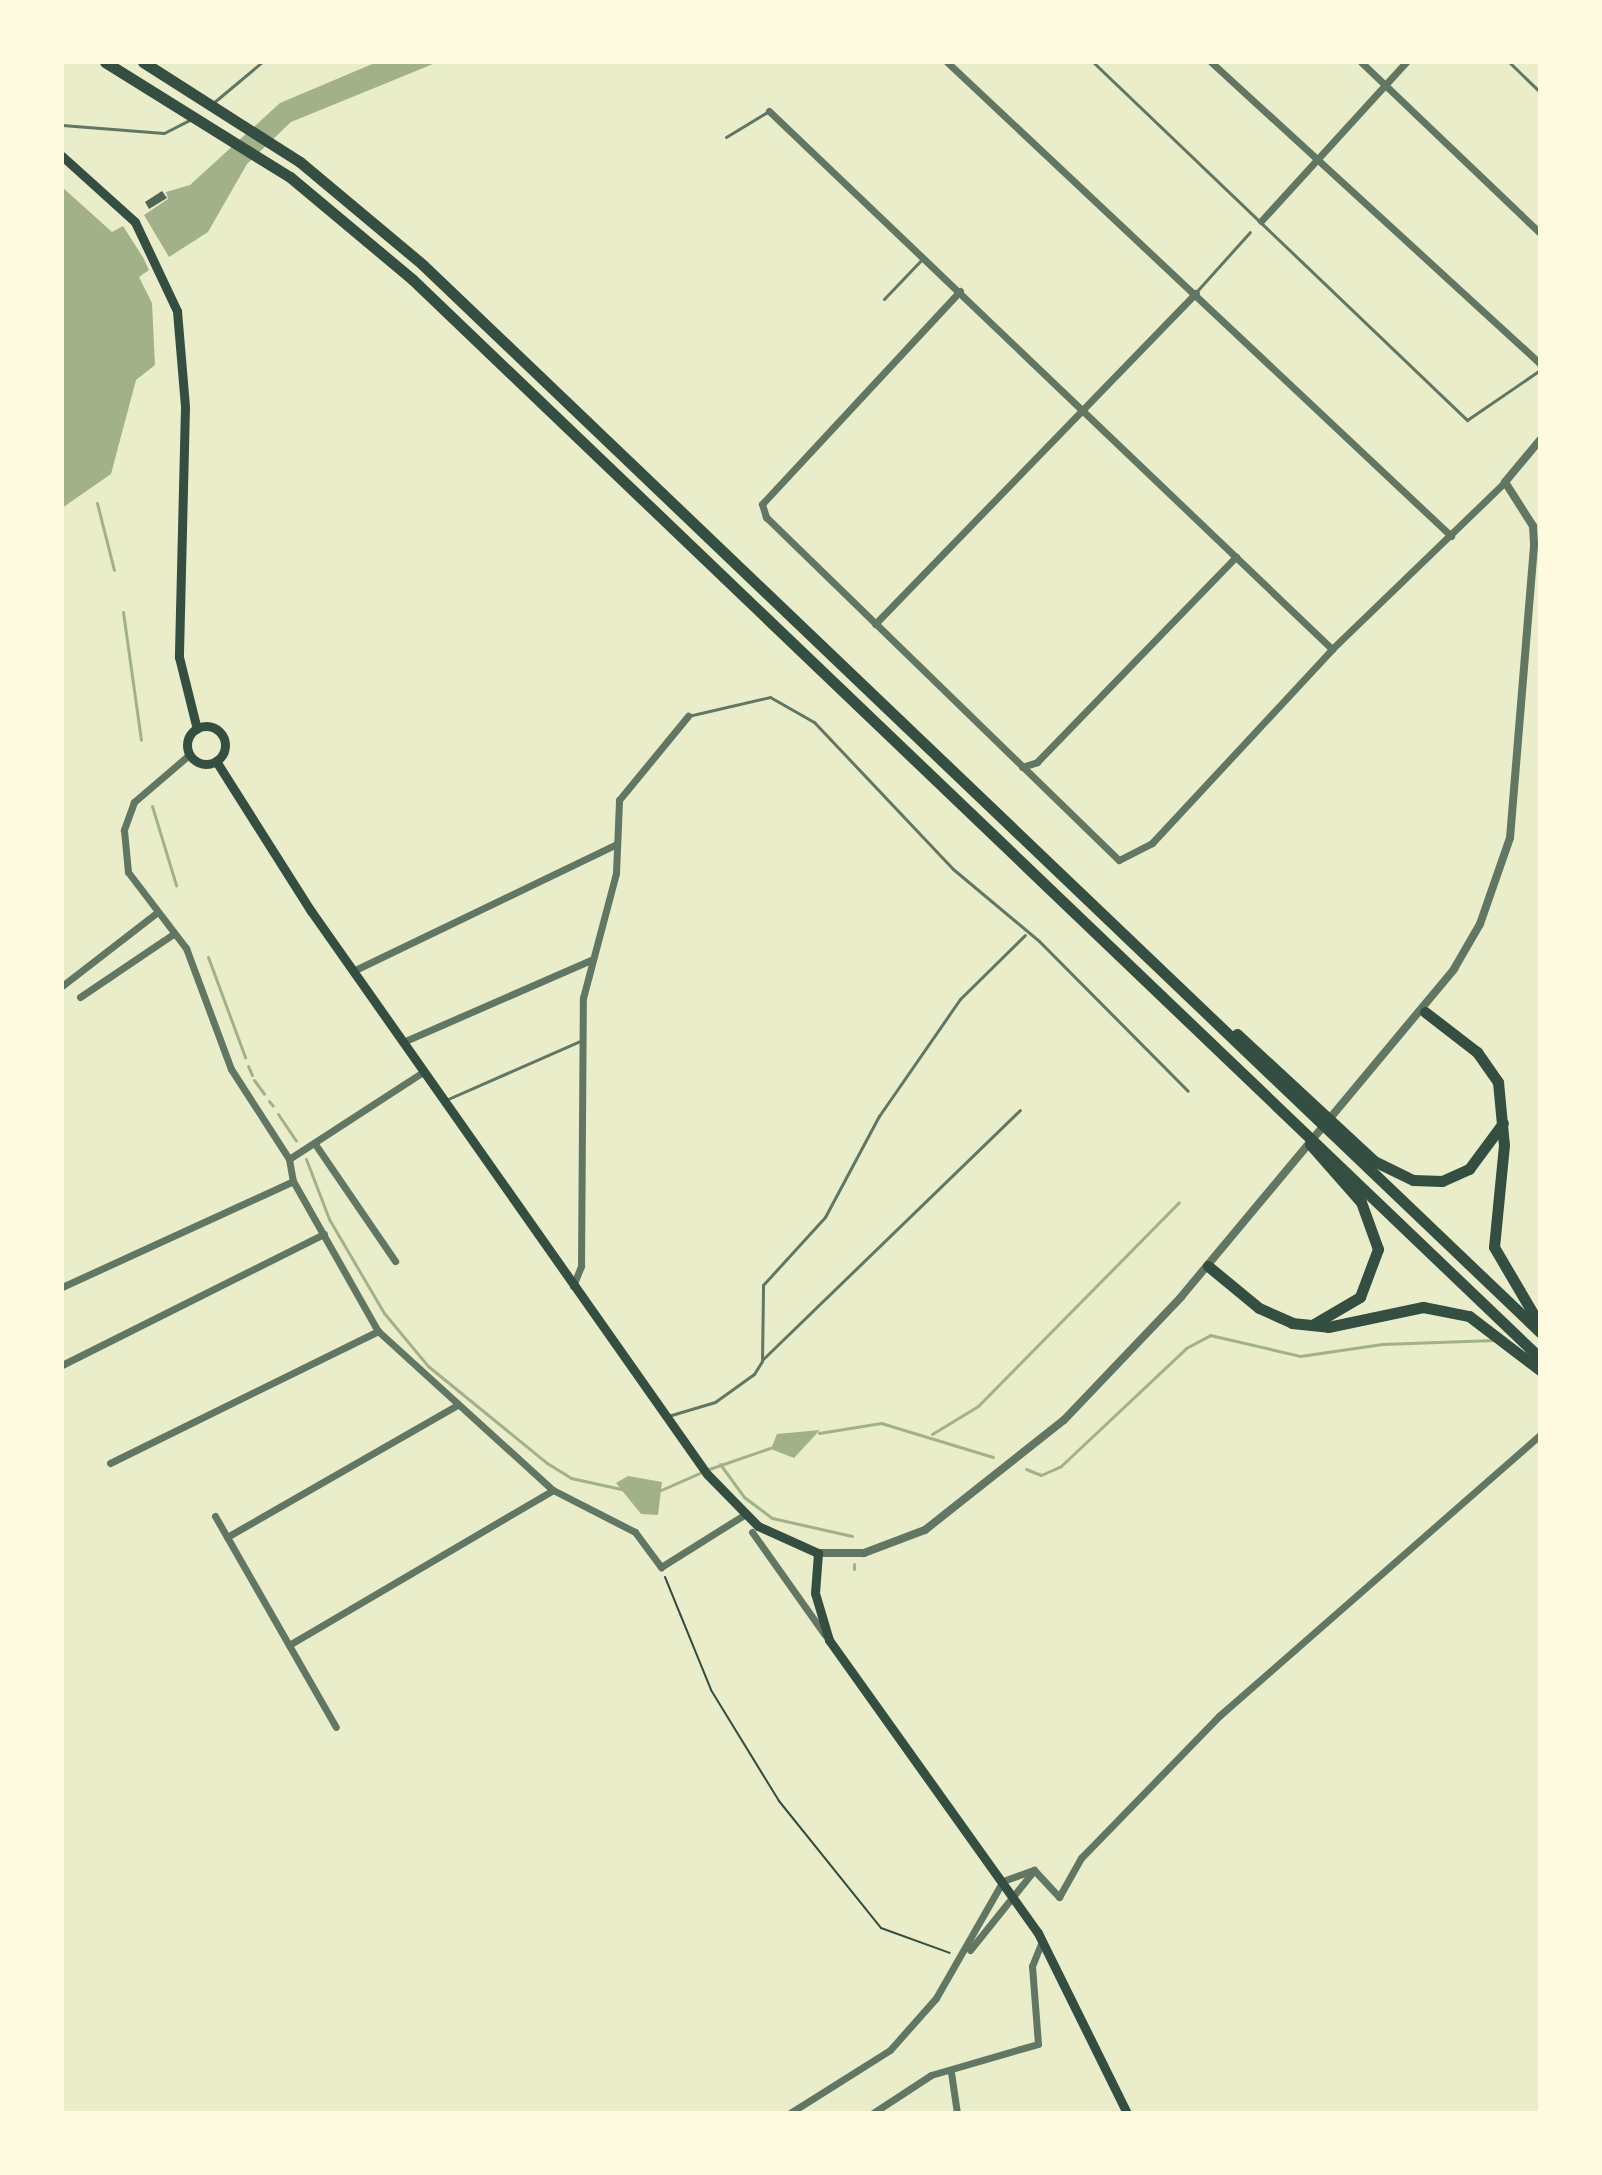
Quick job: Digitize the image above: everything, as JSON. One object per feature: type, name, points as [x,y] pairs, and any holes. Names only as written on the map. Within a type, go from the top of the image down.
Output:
[{"type":"highway","points":[[105,62],[290,177],[522,382],[1540,1358]]},
{"type":"highway","points":[[143,62],[300,162],[491,326],[1540,1332]]},
{"type":"highway","points":[[1425,1012],[1491,1070],[1503,1123],[1494,1247],[1505,1276],[1540,1322]]},
{"type":"highway","points":[[1218,1023],[1252,1043],[1374,1161],[1401,1176],[1456,1176],[1480,1159],[1503,1123]]},
{"type":"highway","points":[[1299,1127],[1361,1202],[1378,1249],[1360,1297],[1314,1325]]},
{"type":"highway","points":[[1208,1266],[1268,1314],[1314,1325],[1438,1308],[1483,1323],[1540,1370]]},
{"type":"main road","points":[[62,156],[135,222],[177,311],[185,407],[179,657],[197,729],[190,754],[216,761],[353,971],[664,1417],[704,1469],[744,1515],[818,1553],[815,1593],[829,1640],[1042,1940],[1127,2113]]},
{"type":"main road","points":[[197,729],[212,727],[223,736],[216,761]]},
{"type":"street","points":[[947,62],[1451,536]]},
{"type":"street","points":[[1211,62],[1540,363]]},
{"type":"street","points":[[1361,62],[1540,233]]},
{"type":"street","points":[[1261,221],[1406,62]]},
{"type":"street","points":[[769,111],[1332,649]]},
{"type":"street","points":[[960,291],[762,504],[766,517],[1119,860],[1152,843],[1332,649],[1451,536],[1539,443]]},
{"type":"street","points":[[875,624],[1196,293]]},
{"type":"street","points":[[818,1553],[880,1549],[940,1521],[1064,1420],[1208,1266],[1425,1012],[1480,924],[1512,825],[1534,544],[1528,517],[1505,482]]},
{"type":"street","points":[[1022,767],[1037,762],[1236,557]]},
{"type":"street","points":[[573,1286],[581,1253],[580,1041],[591,960],[617,844],[624,791],[688,716]]},
{"type":"street","points":[[190,754],[148,784],[125,824],[128,872],[155,914],[186,948],[231,1069],[289,1159],[293,1181],[378,1331],[456,1406],[553,1490],[623,1522],[661,1567],[744,1515]]},
{"type":"street","points":[[353,971],[617,844]]},
{"type":"street","points":[[62,986],[155,914]]},
{"type":"street","points":[[80,997],[172,935]]},
{"type":"street","points":[[403,1042],[591,960]]},
{"type":"street","points":[[289,1159],[423,1072]]},
{"type":"street","points":[[315,1144],[395,1261]]},
{"type":"street","points":[[62,1287],[293,1181]]},
{"type":"street","points":[[62,1365],[324,1234]]},
{"type":"street","points":[[110,1463],[378,1331]]},
{"type":"street","points":[[227,1537],[456,1406]]},
{"type":"street","points":[[1034,1870],[1059,1897],[1081,1858],[1219,1716],[1540,1435]]},
{"type":"street","points":[[289,1645],[553,1490]]},
{"type":"street","points":[[215,1516],[336,1727]]},
{"type":"street","points":[[752,1532],[829,1640]]},
{"type":"street","points":[[962,1957],[1003,1881],[1034,1870]]},
{"type":"street","points":[[790,2113],[890,2050],[1034,1870]]},
{"type":"street","points":[[873,2113],[931,2075],[951,2072],[1038,2044],[1032,1966],[1042,1940]]},
{"type":"street","points":[[951,2072],[957,2113]]},
{"type":"lane","points":[[62,125],[176,130],[262,62]]},
{"type":"lane","points":[[1093,62],[1467,420],[1540,370]]},
{"type":"lane","points":[[1509,62],[1540,92]]},
{"type":"lane","points":[[726,137],[769,111]]},
{"type":"lane","points":[[1196,293],[1250,232]]},
{"type":"lane","points":[[884,299],[924,257]]},
{"type":"lane","points":[[688,716],[752,696],[789,704],[1025,935],[1039,941],[1188,1091]]},
{"type":"lane","points":[[762,1361],[763,1285],[825,1217],[879,1116],[960,999],[1025,935]]},
{"type":"lane","points":[[444,1101],[580,1041]]},
{"type":"lane","points":[[664,1417],[715,1402],[762,1361],[1020,1110]]},
{"type":"path","points":[[661,1567],[711,1690],[798,1826],[881,1928],[962,1957]]},
{"type":"shaded area","points":[[377,62],[438,62],[291,122],[247,164],[208,232],[169,257],[144,215],[168,199],[166,192],[190,185],[280,103]]},
{"type":"shaded area","points":[[62,187],[112,232],[123,226],[144,259],[149,270],[139,277],[152,303],[155,365],[136,380],[111,474],[62,508]]},
{"type":"shaded area","points":[[820,1430],[794,1458],[771,1449],[777,1434]]},
{"type":"shaded area","points":[[628,1476],[662,1482],[658,1515],[641,1514],[616,1483]]},
{"type":"building","points":[[162,191],[167,198],[149,209],[145,202]]},
{"type":"waterway","points":[[97,503],[114,570]]},
{"type":"waterway","points":[[123,612],[141,740]]},
{"type":"waterway","points":[[152,806],[176,885]]},
{"type":"waterway","points":[[208,957],[245,1057]]},
{"type":"waterway","points":[[248,1066],[252,1075]]},
{"type":"waterway","points":[[254,1080],[264,1094]]},
{"type":"waterway","points":[[269,1101],[273,1106]]},
{"type":"waterway","points":[[278,1114],[296,1141]]},
{"type":"waterway","points":[[306,1159],[329,1219],[384,1313],[428,1366],[547,1463],[571,1478],[626,1490]]},
{"type":"waterway","points":[[932,1434],[978,1406],[1179,1202]]},
{"type":"waterway","points":[[1026,1469],[1041,1475],[1061,1466],[1186,1348],[1210,1335],[1300,1356],[1382,1344],[1495,1340]]},
{"type":"waterway","points":[[819,1433],[881,1423],[993,1457]]},
{"type":"waterway","points":[[709,1469],[773,1447]]},
{"type":"waterway","points":[[720,1464],[744,1497],[772,1518],[852,1536]]},
{"type":"waterway","points":[[661,1490],[702,1472]]},
{"type":"waterway","points":[[854,1564],[854,1569]]}]
